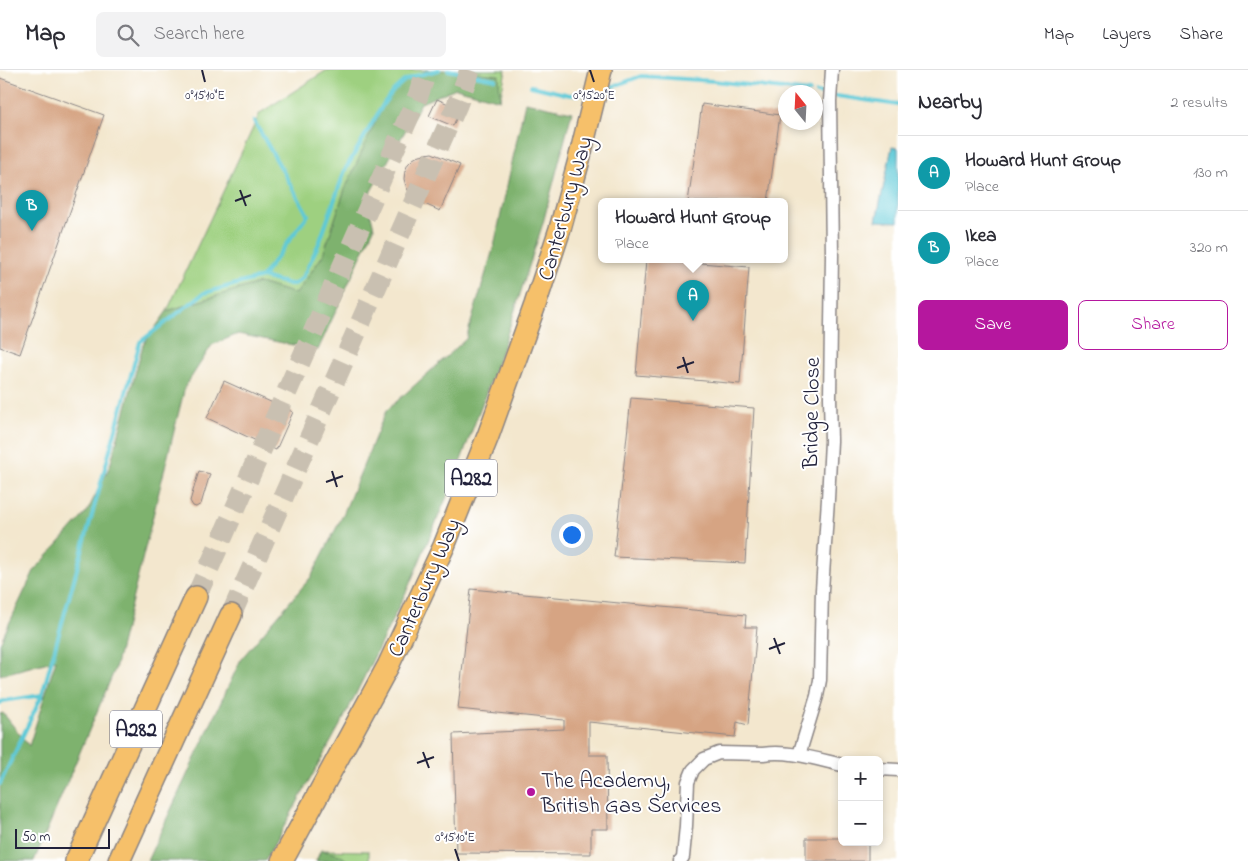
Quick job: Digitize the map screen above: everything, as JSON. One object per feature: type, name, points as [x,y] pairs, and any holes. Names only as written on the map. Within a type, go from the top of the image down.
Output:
[{"type":"highway","name":"Canterbury Way","points":[[282,861],[388,666],[448,537],[488,436],[560,229],[601,70]]},
{"type":"highway","name":"A282","points":[[76,861],[196,597]]},
{"type":"highway","name":"A282","points":[[119,861],[231,615]]},
{"type":"street","name":"Bridge Close","points":[[799,754],[820,680],[822,590],[831,441],[832,255],[830,87],[832,70]]},
{"type":"street","points":[[680,861],[683,857],[688,782],[693,770],[704,759],[719,753],[799,754],[838,764]]},
{"type":"street","points":[[883,769],[898,770]]},
{"type":"green space","points":[[327,70],[428,70],[345,189],[323,255],[296,294],[259,283],[167,311],[260,113]]},
{"type":"green space","points":[[428,70],[499,75],[500,100],[456,88],[421,103],[367,198],[374,228],[318,350],[238,334],[212,345],[185,387],[115,669],[34,861],[0,861],[0,714],[3,713],[29,746],[56,660],[0,675],[0,643],[34,571],[87,512],[110,466],[143,345],[167,311],[259,283],[296,294],[323,255],[345,189],[384,103],[404,81]]},
{"type":"green space","points":[[449,70],[506,70],[500,100],[498,75]]},
{"type":"green space","points":[[525,102],[572,112],[543,223],[502,350],[451,487],[408,588],[344,718],[265,861],[147,861],[241,659],[311,577],[342,517],[386,411],[466,339],[494,246]]},
{"type":"green space","points":[[321,850],[369,851],[369,861],[316,861]]},
{"type":"green space","points":[[321,850],[340,855],[348,861],[316,861]]},
{"type":"water","points":[[892,147],[898,148],[898,222],[876,221]]},
{"type":"building","points":[[0,78],[104,115],[20,354],[0,347]]},
{"type":"building","points":[[437,99],[460,109],[453,126],[429,116]]},
{"type":"building","points":[[702,104],[778,115],[778,130],[769,198],[689,198]]},
{"type":"building","points":[[432,153],[460,165],[440,211],[409,197],[410,194],[404,179],[408,164],[413,159],[420,155]]},
{"type":"building","points":[[646,263],[700,263],[749,267],[740,384],[636,375]]},
{"type":"building","points":[[224,381],[293,412],[276,450],[207,418]]},
{"type":"building","points":[[631,398],[754,408],[745,563],[614,557]]},
{"type":"building","points":[[199,471],[210,474],[201,504],[196,507],[190,501]]},
{"type":"building","points":[[471,589],[746,615],[745,627],[757,627],[748,725],[737,722],[735,737],[589,722],[589,755],[607,755],[608,829],[591,829],[591,854],[456,853],[453,734],[564,729],[564,720],[458,709]]},
{"type":"building","points":[[806,838],[838,838],[838,846],[868,846],[868,861],[806,861]]},
{"type":"waterway","points":[[0,784],[42,695],[140,342],[204,293],[262,277],[289,284],[295,284],[300,280],[320,241],[345,170],[384,103],[404,81],[439,70]]},
{"type":"waterway","name":"Canterbury Way","points":[[448,70],[495,79]]},
{"type":"waterway","points":[[604,90],[641,76],[714,81],[778,88]]},
{"type":"waterway","points":[[531,86],[570,95],[588,93]]},
{"type":"waterway","points":[[823,94],[898,105]]},
{"type":"waterway","points":[[254,121],[308,215],[262,277]]},
{"type":"waterway","points":[[0,703],[42,695]]},
{"type":"tunnel","points":[[196,597],[418,96],[427,70]]},
{"type":"tunnel","points":[[231,615],[457,105],[470,70]]},
{"type":"place","name":"Ikea","points":[[32,231]]},
{"type":"place","name":"Howard Hunt Group","points":[[693,321]]},
{"type":"place","name":"The Academy, British Gas Services","points":[[531,792]]}]
